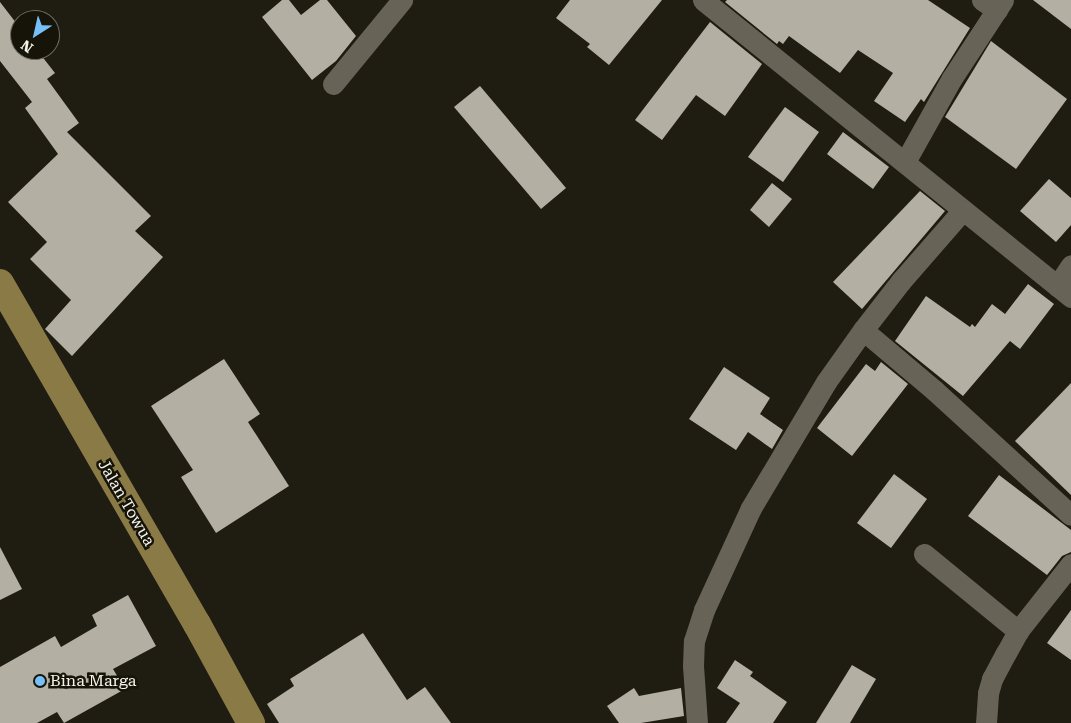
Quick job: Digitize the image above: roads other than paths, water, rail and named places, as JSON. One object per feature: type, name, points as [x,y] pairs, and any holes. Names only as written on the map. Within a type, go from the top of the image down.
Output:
[{"type":"main road","name":"Jalan Towua","points":[[0,283],[197,624],[251,723]]},
{"type":"street","points":[[333,84],[402,0]]},
{"type":"street","points":[[703,0],[1064,291],[1071,265]]},
{"type":"street","points":[[905,162],[994,3]]},
{"type":"street","points":[[697,723],[693,666],[694,641],[702,615],[751,508],[822,390],[863,330],[901,281],[963,210]]},
{"type":"street","points":[[863,330],[934,390],[1071,515]]},
{"type":"street","points":[[924,554],[1018,631]]},
{"type":"street","points":[[986,723],[988,693],[992,679],[1018,631],[1071,564]]},
{"type":"place","name":"Bina Marga","points":[[40,681]]}]
